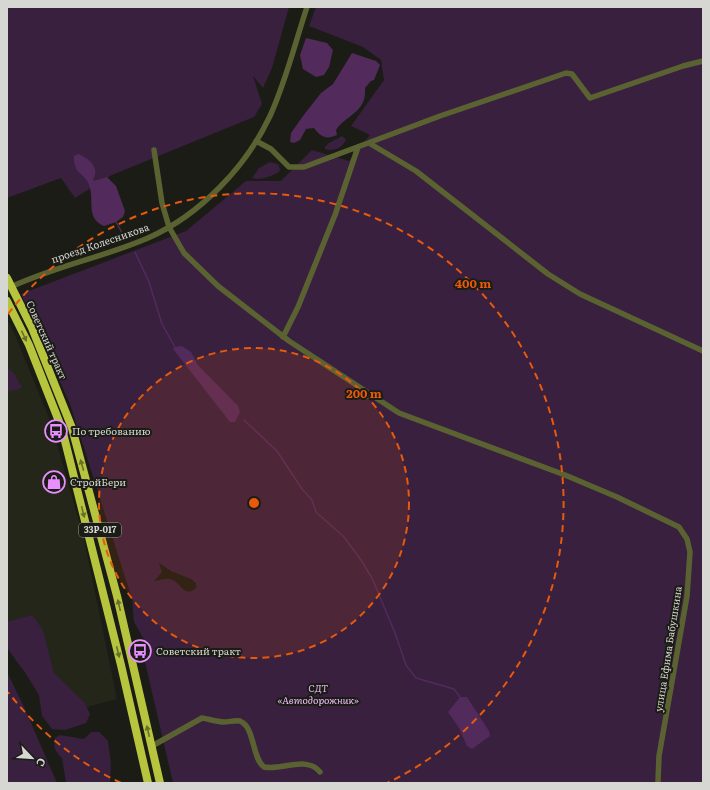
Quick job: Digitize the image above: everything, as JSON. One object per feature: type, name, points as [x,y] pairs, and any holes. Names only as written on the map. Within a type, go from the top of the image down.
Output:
[{"type":"highway","name":"Советский тракт","points":[[7,278],[9,288],[32,328],[72,428],[117,596],[160,783]]},
{"type":"highway","name":"Советский тракт","points":[[7,301],[29,345],[62,429],[121,665],[148,783]]},
{"type":"street","name":"проезд Колесникова","points":[[9,288],[39,274],[127,246],[169,227],[190,213],[216,190],[232,174],[256,141],[270,116],[307,7]]},
{"type":"street","points":[[256,141],[271,148],[289,167],[304,167],[440,116],[566,73],[572,74],[590,98],[683,66],[703,61]]},
{"type":"street","points":[[369,143],[416,171],[546,272],[580,294],[703,351]]},
{"type":"street","points":[[154,150],[162,203],[169,227],[184,253],[212,280],[283,337],[298,307],[335,215],[358,147]]},
{"type":"street","name":"улица Ефима Бабушкина","points":[[283,337],[399,413],[617,496],[675,525],[685,535],[690,552],[687,596],[660,756],[658,781]]},
{"type":"street","points":[[152,746],[202,718],[217,721],[237,720],[244,724],[253,742],[259,763],[264,767],[308,764],[317,768],[320,772]]},
{"type":"shaded area","points":[[306,38],[327,43],[333,50],[329,67],[324,75],[316,77],[303,69],[300,55]]},
{"type":"shaded area","points":[[352,53],[376,61],[380,65],[374,80],[371,81],[365,88],[365,96],[360,108],[340,125],[336,130],[337,135],[333,137],[324,137],[314,128],[306,129],[300,140],[294,143],[290,142],[291,133],[321,93],[333,84]]},
{"type":"shaded area","points":[[78,154],[89,160],[94,167],[94,181],[107,177],[116,186],[125,211],[123,217],[116,222],[104,226],[98,223],[94,218],[92,213],[91,191],[89,185],[78,171],[74,162],[74,156]]},
{"type":"shaded area","points":[[7,319],[51,423],[84,539],[117,699],[83,708],[7,639]]},
{"type":"shaded area","points":[[182,346],[191,352],[198,365],[238,406],[240,412],[235,422],[230,422],[173,349],[175,347]]},
{"type":"shaded area","points":[[460,697],[467,697],[489,731],[490,736],[472,749],[467,746],[459,728],[448,712]]},
{"type":"green space","points":[[7,7],[289,7],[272,68],[263,88],[253,76],[262,104],[254,117],[112,175],[75,198],[61,178],[7,198]]},
{"type":"green space","name":"СДТ «Автодорожник»","points":[[316,7],[703,7],[703,783],[173,783],[145,662],[146,643],[134,622],[132,599],[70,404],[21,294],[186,231],[246,181],[281,181],[312,150],[349,161],[370,135],[351,126],[384,80],[381,60],[363,47],[309,26]],"holes":[[[159,563],[171,571],[191,579],[196,583],[196,588],[189,592],[184,590],[171,579],[154,581],[162,572]]]},
{"type":"green space","points":[[342,136],[346,140],[340,147],[335,150],[325,149],[329,143]]},
{"type":"green space","points":[[270,162],[278,164],[280,169],[279,172],[262,178],[252,178],[259,168]]},
{"type":"green space","points":[[7,368],[14,373],[22,388],[7,392]]},
{"type":"green space","points":[[32,615],[43,630],[54,673],[85,703],[90,714],[86,723],[65,730],[52,729],[42,716],[39,695],[7,648],[7,622]]},
{"type":"green space","points":[[7,672],[25,709],[57,783],[7,783]]},
{"type":"green space","points":[[91,732],[99,732],[108,741],[111,764],[110,783],[66,783],[62,758],[54,747],[55,738],[60,735],[84,739]]},
{"type":"waterway","points":[[116,222],[125,238]]},
{"type":"waterway","points":[[135,252],[149,282],[162,324],[175,347]]},
{"type":"waterway","points":[[244,420],[277,451],[302,489],[312,500],[316,512],[344,537],[361,560],[372,578],[395,633],[406,665],[416,678],[454,689],[460,697]]},
{"type":"place","name":"По требованию","points":[[56,431]]},
{"type":"place","name":"СтройБери","points":[[54,482]]},
{"type":"place","name":"Советский тракт","points":[[140,651]]}]
